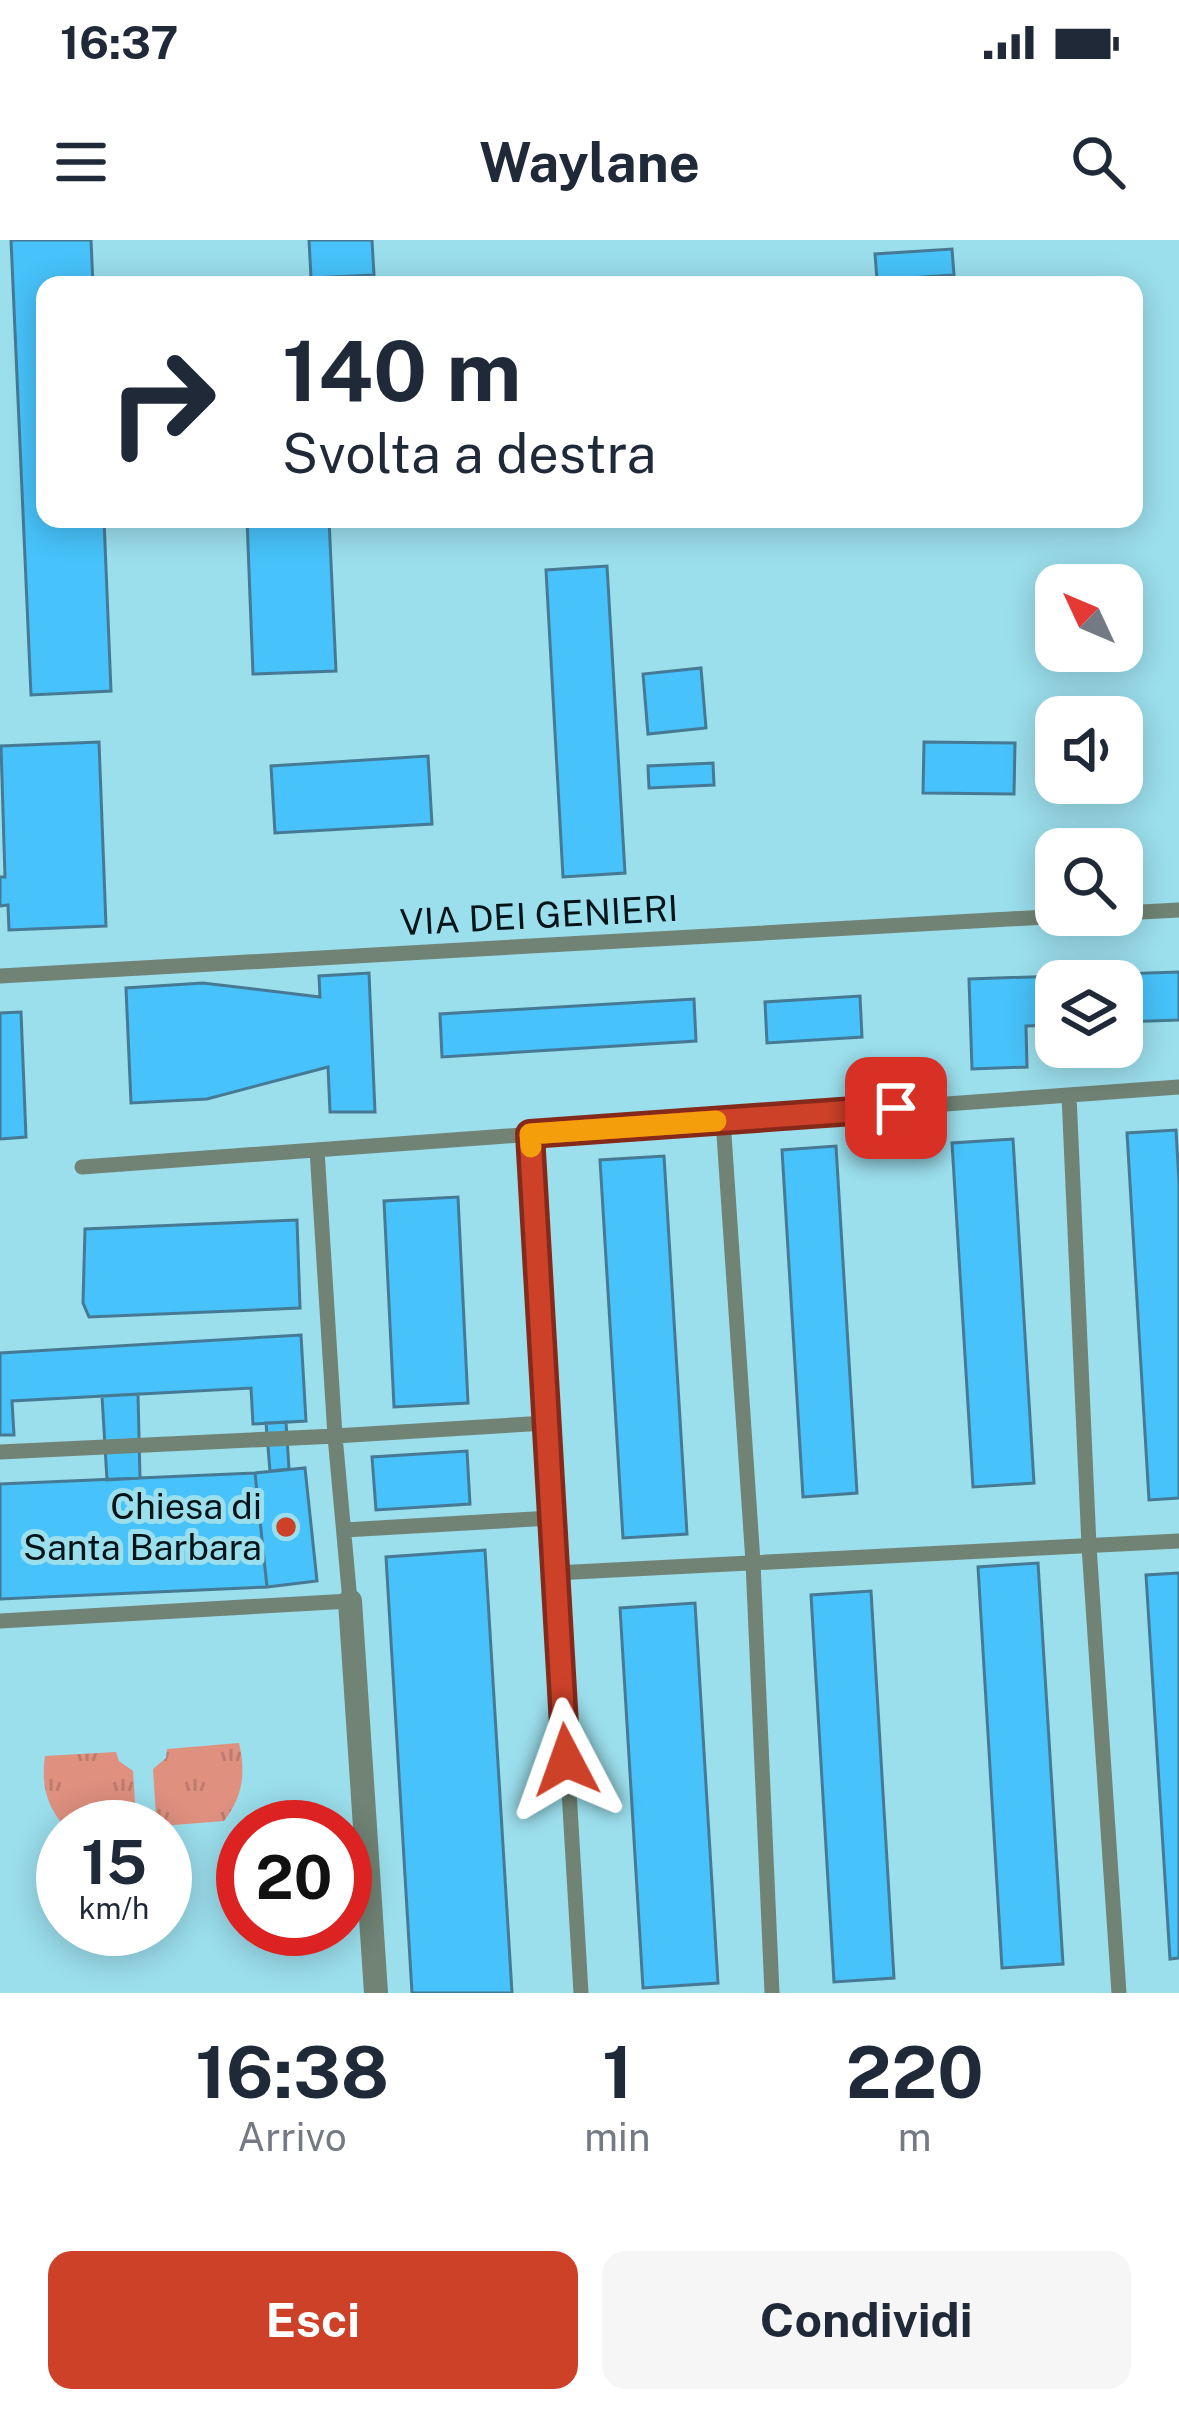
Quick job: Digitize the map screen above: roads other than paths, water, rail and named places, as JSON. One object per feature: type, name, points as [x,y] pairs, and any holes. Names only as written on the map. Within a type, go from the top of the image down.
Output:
[{"type":"street","points":[[350,1601],[376,1993]]},
{"type":"lane","points":[[1143,912],[1179,910]]},
{"type":"lane","name":"VIA DEI GENIERI","points":[[0,976],[1035,918]]},
{"type":"lane","points":[[82,1167],[1179,1087]]},
{"type":"lane","points":[[1069,1095],[1089,1546],[1119,1993]]},
{"type":"lane","points":[[723,1120],[753,1562],[772,1993]]},
{"type":"lane","points":[[530,1134],[581,1993]]},
{"type":"lane","points":[[0,1621],[350,1601],[317,1150]]},
{"type":"lane","points":[[0,1453],[546,1423]]},
{"type":"lane","points":[[344,1530],[551,1519]]},
{"type":"lane","points":[[555,1573],[1179,1541]]},
{"type":"place","name":"Chiesa di Santa Barbara","points":[[286,1527]]}]
